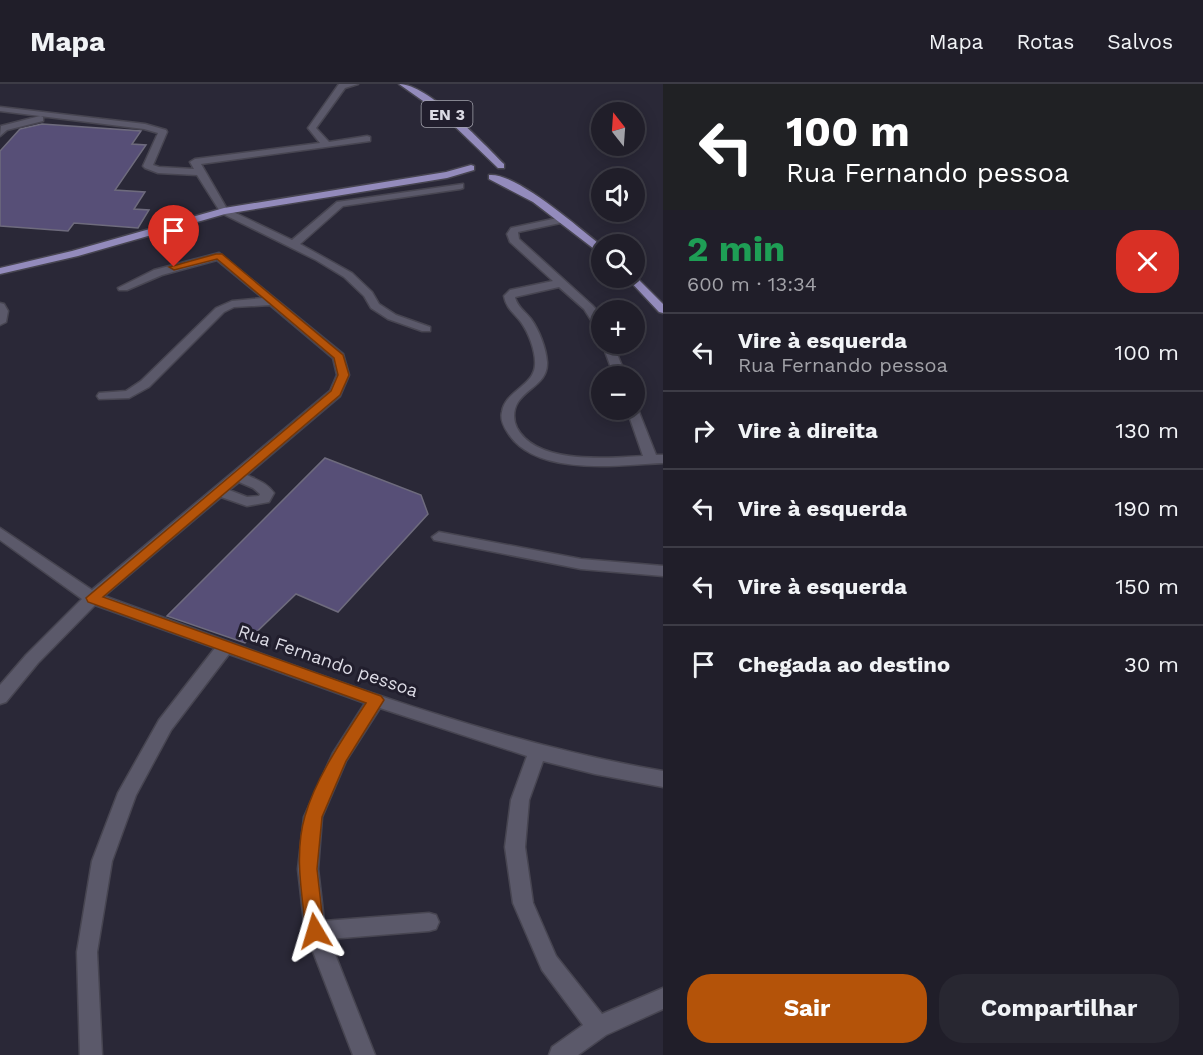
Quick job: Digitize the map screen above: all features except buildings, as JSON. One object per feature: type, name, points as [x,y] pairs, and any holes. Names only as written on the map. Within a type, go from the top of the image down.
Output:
[{"type":"main road","name":"EN 3","points":[[403,84],[446,113],[503,168],[518,186],[591,243]]},
{"type":"main road","points":[[478,164],[486,151]]},
{"type":"main road","name":"EN 3","points":[[0,271],[74,254],[224,211],[447,175],[478,164],[503,168]]},
{"type":"main road","name":"EN 3","points":[[478,164],[472,172],[518,186]]},
{"type":"main road","points":[[485,176],[501,174],[503,168]]},
{"type":"main road","name":"EN 3","points":[[447,175],[485,176]]},
{"type":"main road","points":[[642,288],[663,310]]},
{"type":"street","points":[[326,144],[312,128],[342,86],[354,84]]},
{"type":"street","points":[[0,109],[145,127],[163,132],[147,166],[158,170],[200,172]]},
{"type":"street","points":[[0,133],[4,128],[31,119],[57,117]]},
{"type":"street","points":[[368,139],[195,162],[224,211],[348,275],[368,294],[388,300],[392,317],[426,329]]},
{"type":"street","points":[[293,245],[340,204],[460,186]]},
{"type":"street","points":[[562,220],[515,230],[512,234],[514,240],[591,311]]},
{"type":"street","points":[[0,697],[32,659],[93,598],[336,393],[343,375],[339,357],[219,256],[189,262],[142,278],[123,288]]},
{"type":"street","points":[[561,283],[514,292],[509,296],[510,303],[526,321],[532,332],[540,354],[541,368],[533,382],[509,405],[507,415],[510,428],[522,442],[539,451],[561,458],[592,462],[657,460],[638,420]]},
{"type":"street","points":[[103,396],[129,394],[145,384],[220,310],[232,304],[273,301]]},
{"type":"street","points":[[0,306],[2,311],[0,322]]},
{"type":"street","points":[[219,491],[242,501],[254,503],[264,500],[267,492],[258,485],[236,476]]},
{"type":"street","name":"Rua Fernando pessoa","points":[[0,533],[93,598],[376,700],[537,752],[595,767],[663,779]]},
{"type":"street","points":[[439,537],[581,564],[663,571]]},
{"type":"street","points":[[91,1055],[87,952],[102,861],[127,793],[165,725],[226,646]]},
{"type":"street","points":[[364,1055],[315,931],[308,869],[313,817],[339,758],[376,700]]},
{"type":"street","points":[[537,752],[520,800],[514,847],[524,903],[549,963],[598,1027]]},
{"type":"street","points":[[315,931],[429,922]]},
{"type":"street","points":[[560,1055],[598,1027],[663,998]]},
{"type":"route","points":[[174,267],[219,256],[339,357],[343,375],[336,393],[93,598],[376,700],[339,758],[313,817],[308,869],[315,931]]}]
